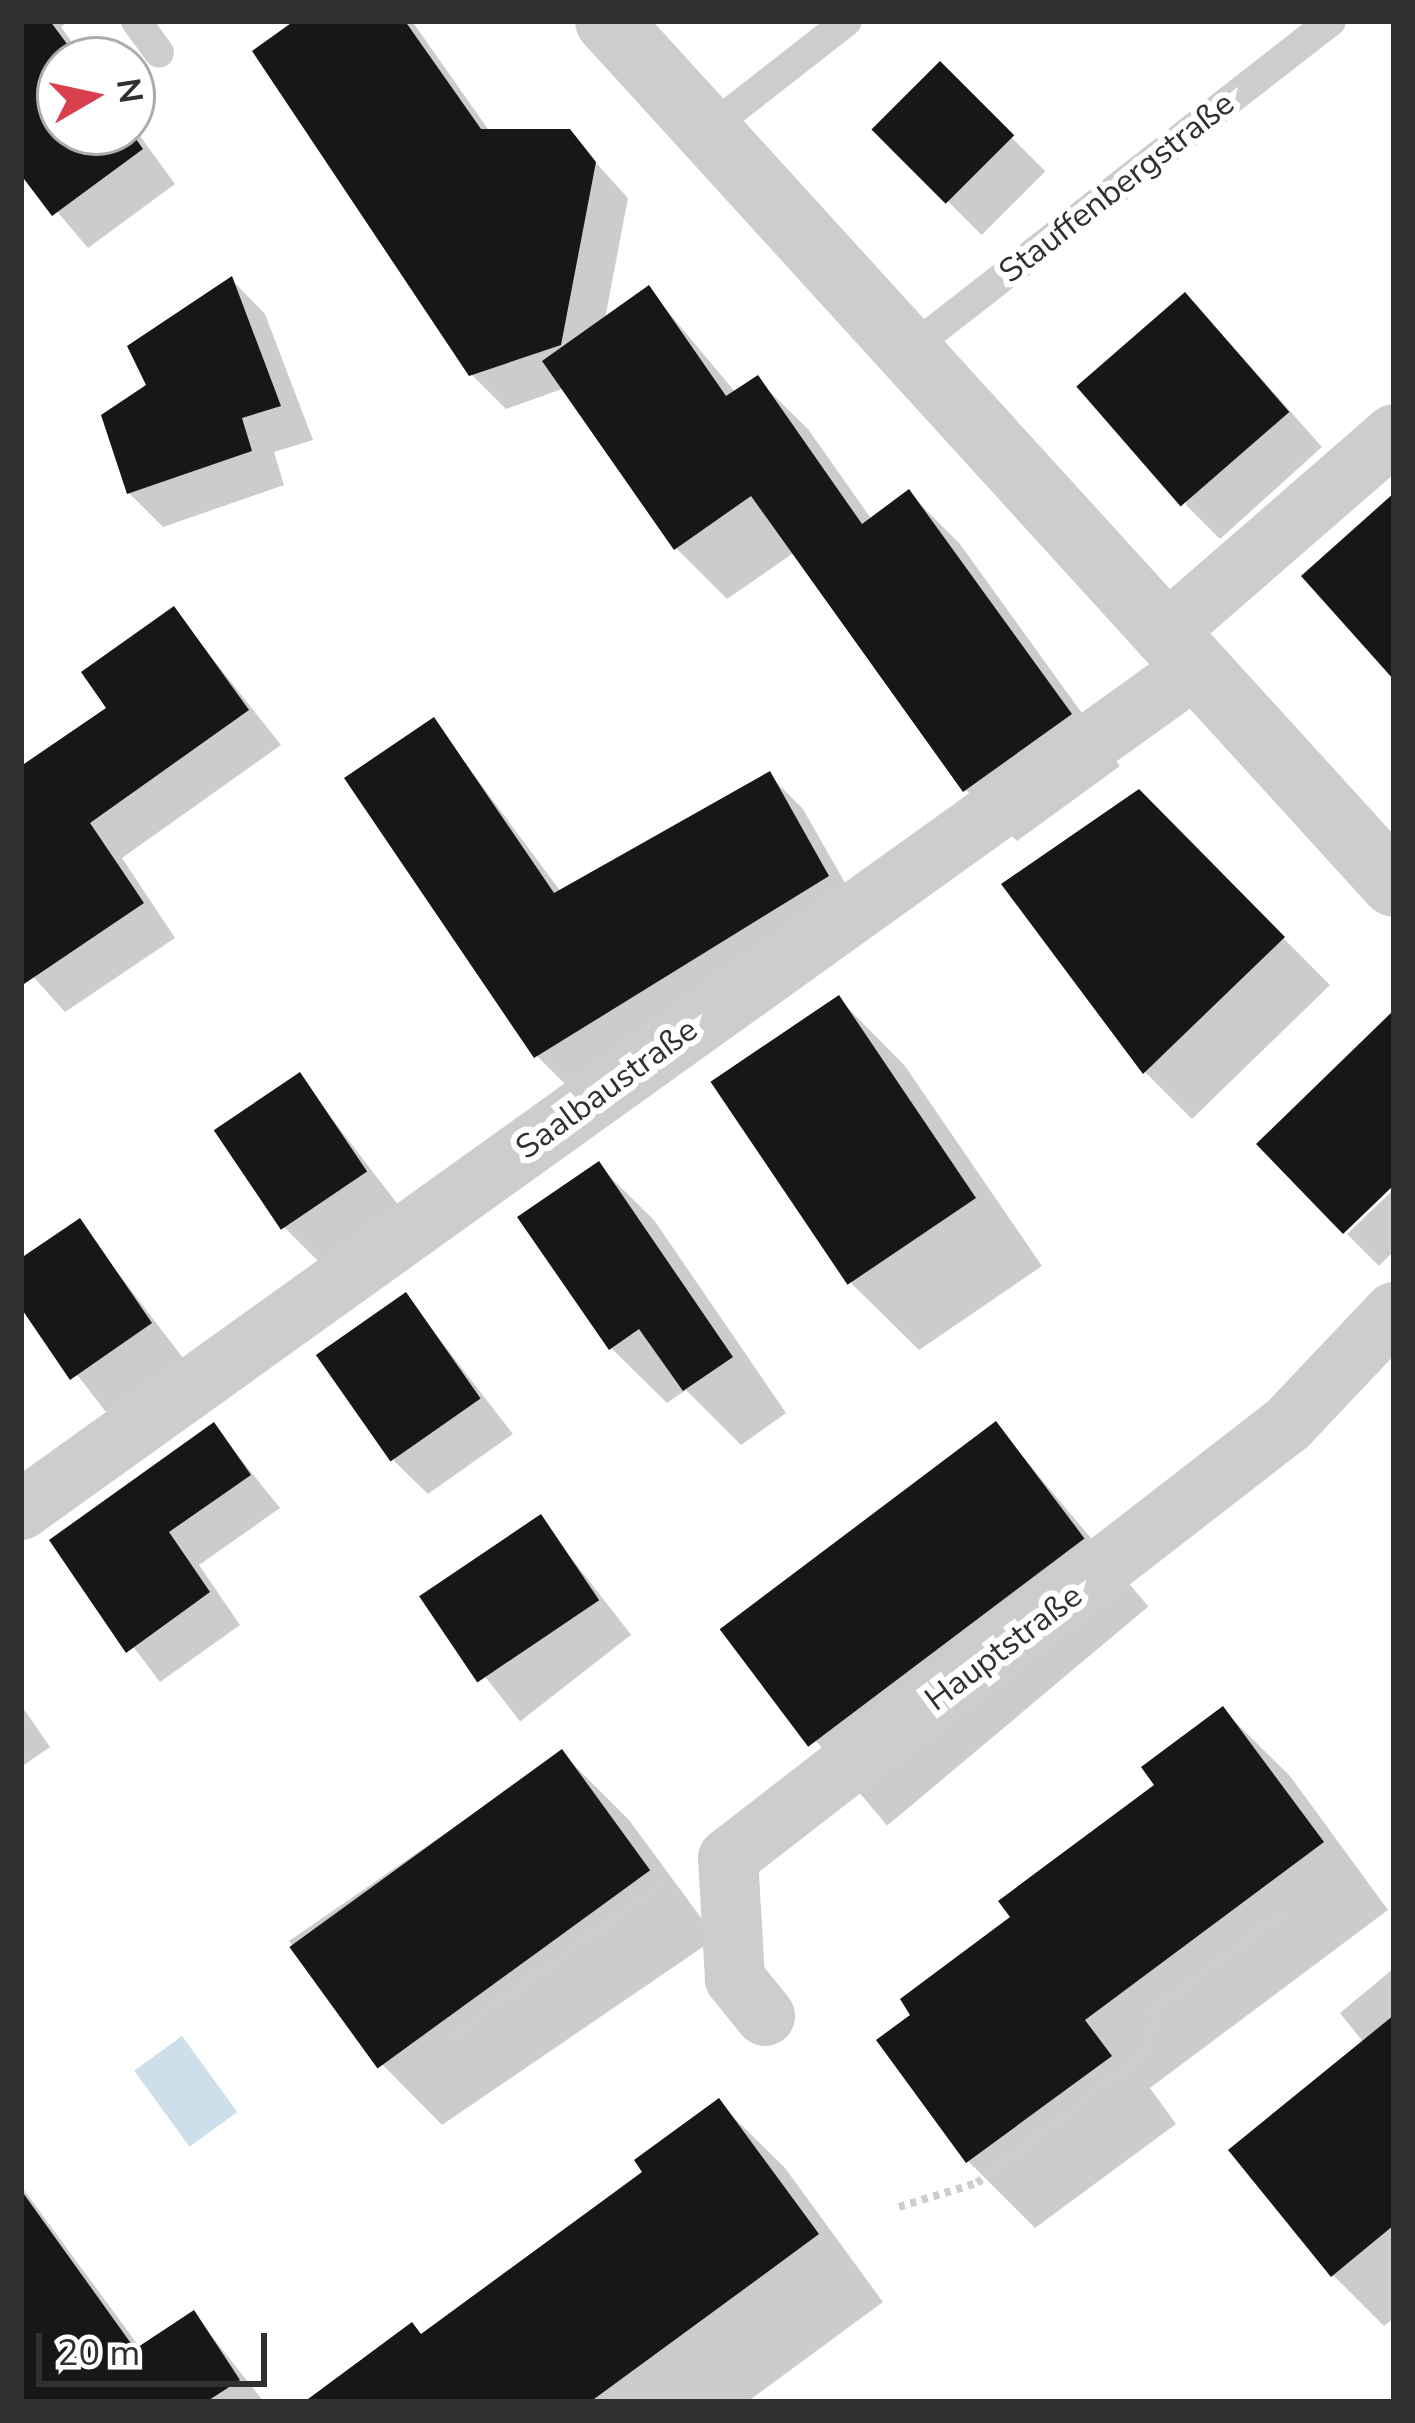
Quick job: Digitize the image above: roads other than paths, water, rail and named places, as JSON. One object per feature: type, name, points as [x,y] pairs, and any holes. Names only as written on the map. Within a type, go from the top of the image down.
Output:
[{"type":"street","points":[[608,21],[902,355],[1394,884]]},
{"type":"street","name":"Saalbaustraße","points":[[21,1510],[1178,652],[1394,434]]},
{"type":"street","name":"Hauptstraße","points":[[765,2016],[735,1979],[728,1858],[1288,1424],[1394,1312]]},
{"type":"lane","points":[[136,21],[159,53]]},
{"type":"lane","points":[[705,132],[848,21]]},
{"type":"lane","name":"Stauffenbergstraße","points":[[902,355],[1331,21]]},
{"type":"water","points":[[182,2036],[237,2112],[190,2147],[134,2071]]}]
